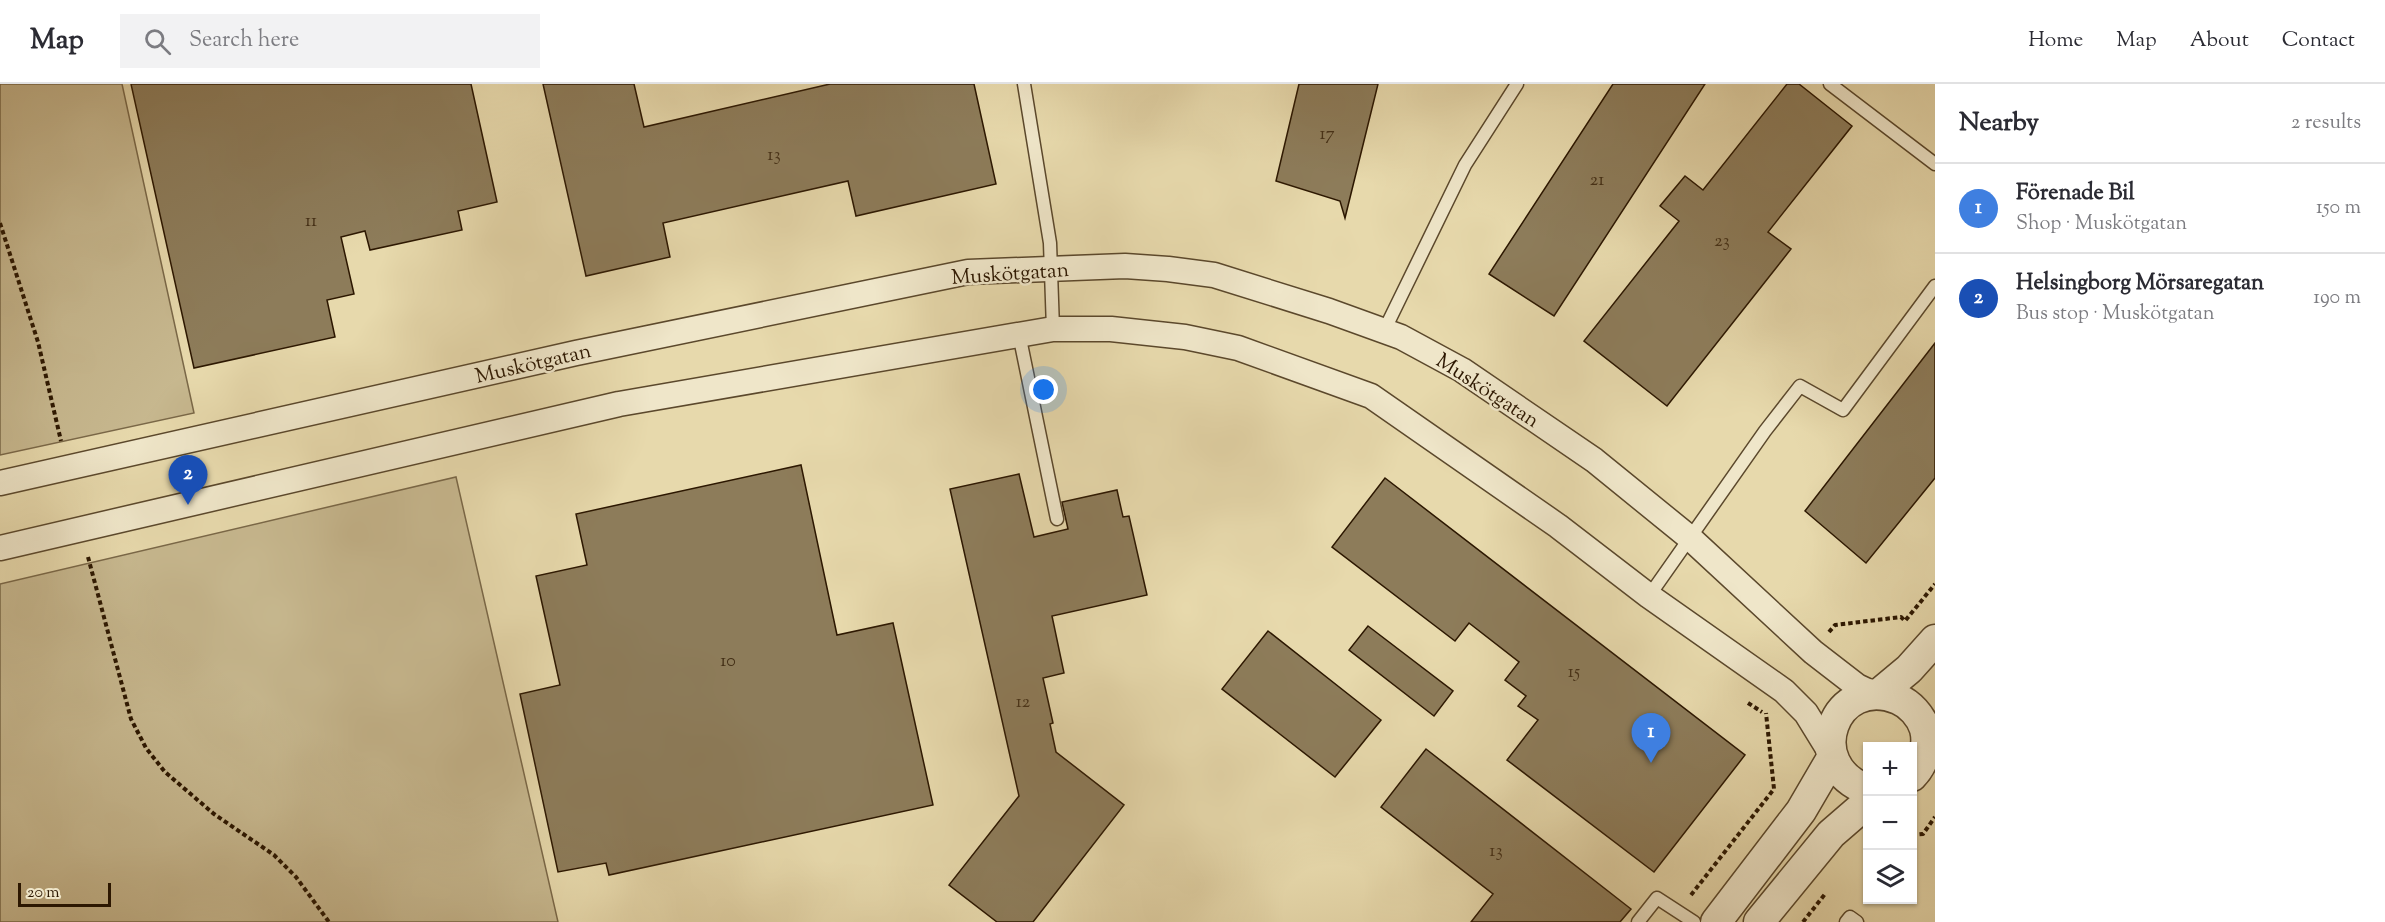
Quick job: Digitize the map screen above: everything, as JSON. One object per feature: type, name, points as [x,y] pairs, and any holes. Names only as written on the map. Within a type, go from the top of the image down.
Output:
[{"type":"street","name":"Muskötgatan","points":[[0,483],[576,353],[968,272],[1125,266],[1214,275],[1401,336],[1452,364],[1594,460],[1690,538],[1813,652],[1857,686],[1876,694]]},
{"type":"street","points":[[0,548],[619,404],[1053,329],[1111,329],[1185,336],[1247,352],[1371,396],[1558,526],[1648,596],[1784,691],[1806,712],[1846,778],[1863,787]]},
{"type":"street","points":[[1716,922],[1801,811],[1831,755],[1831,732],[1839,714],[1848,704],[1876,694],[1909,669],[1935,640]]},
{"type":"street","points":[[1876,694],[1902,700],[1920,717],[1930,719],[1924,757],[1917,768]]},
{"type":"street","points":[[1759,922],[1831,834],[1863,806]]},
{"type":"lane","points":[[1024,84],[1050,243],[1053,329]]},
{"type":"lane","points":[[1384,331],[1465,165],[1517,84]]},
{"type":"lane","points":[[1830,84],[1935,164]]},
{"type":"lane","points":[[1648,596],[1765,430],[1800,386],[1843,410],[1935,286]]},
{"type":"lane","points":[[1019,334],[1057,519]]},
{"type":"lane","points":[[1638,922],[1657,898],[1694,922]]},
{"type":"lane","points":[[1846,922],[1850,917],[1857,922]]},
{"type":"path","points":[[0,223],[38,342],[68,468]]},
{"type":"path","points":[[83,530],[125,698],[146,748],[165,772],[214,814],[273,855],[296,877],[329,922]]},
{"type":"path","points":[[1739,696],[1757,710],[1766,713]]},
{"type":"path","points":[[1917,835],[1923,834],[1935,817]]},
{"type":"shaded area","points":[[0,84],[122,84],[194,413],[0,455]]},
{"type":"shaded area","points":[[456,477],[558,922],[0,922],[0,584]]},
{"type":"building","points":[[131,84],[471,84],[497,202],[458,211],[462,230],[370,250],[365,231],[341,237],[354,294],[327,300],[335,337],[194,368]]},
{"type":"building","points":[[543,84],[634,84],[644,127],[830,84],[974,84],[996,184],[856,216],[848,181],[663,223],[670,257],[586,276]]},
{"type":"building","points":[[1299,84],[1378,84],[1345,218],[1340,201],[1276,181]]},
{"type":"building","points":[[1613,84],[1705,84],[1554,316],[1489,274]]},
{"type":"building","points":[[1787,84],[1799,84],[1852,126],[1768,232],[1791,249],[1667,406],[1584,341],[1679,221],[1660,206],[1685,176],[1703,190]]},
{"type":"building","points":[[1935,343],[1935,478],[1866,563],[1805,511]]},
{"type":"building","points":[[801,465],[837,635],[893,623],[933,805],[609,875],[606,863],[558,872],[520,694],[560,685],[536,576],[587,565],[576,514]]},
{"type":"building","points":[[1019,474],[1034,537],[1068,529],[1062,502],[1117,490],[1123,517],[1129,516],[1147,595],[1052,616],[1064,673],[1043,678],[1053,723],[1050,724],[1056,752],[1124,805],[1033,922],[997,922],[949,885],[1019,796],[950,489]]},
{"type":"building","points":[[1385,478],[1745,755],[1654,872],[1507,760],[1538,720],[1518,706],[1526,696],[1505,680],[1519,662],[1469,623],[1455,641],[1332,547]]},
{"type":"building","points":[[1368,626],[1453,691],[1434,716],[1349,650]]},
{"type":"building","points":[[1268,631],[1381,720],[1335,777],[1222,689]]},
{"type":"building","points":[[1426,749],[1631,909],[1620,922],[1471,922],[1493,894],[1381,807]]},
{"type":"place","name":"Helsingborg Mörsaregatan","points":[[188,505]]},
{"type":"place","name":"Förenade Bil","points":[[1651,763]]}]
